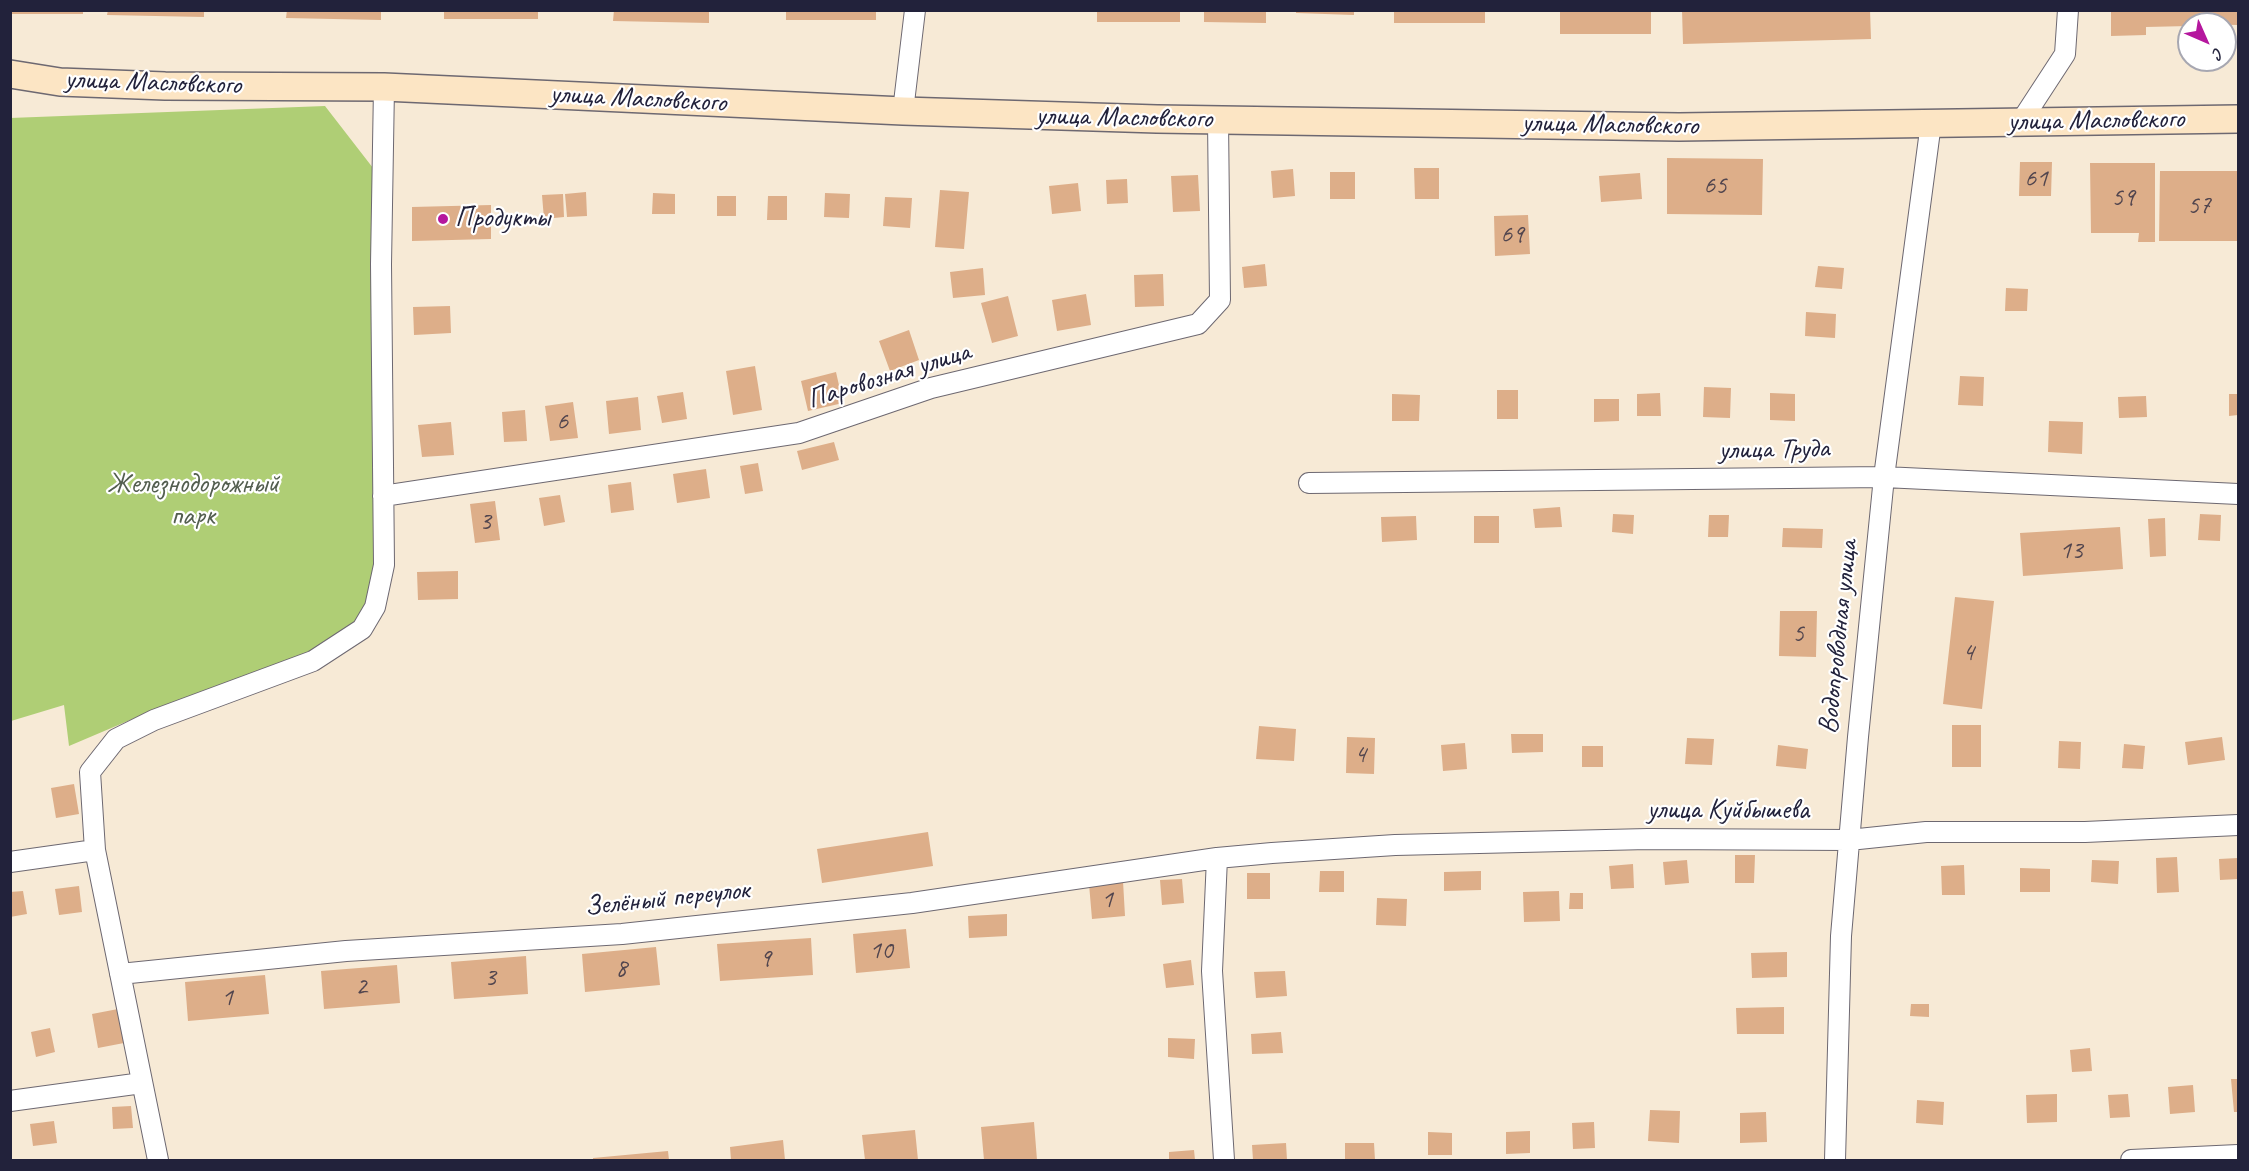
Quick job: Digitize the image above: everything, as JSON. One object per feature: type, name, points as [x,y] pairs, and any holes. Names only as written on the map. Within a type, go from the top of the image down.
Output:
[{"type":"street","points":[[903,111],[915,10]]},
{"type":"street","points":[[2020,123],[2065,54],[2068,10]]},
{"type":"street","name":"улица Масловского","points":[[10,74],[60,82],[165,86],[384,87],[903,111],[1218,120],[1679,127],[2238,119]]},
{"type":"street","points":[[158,1161],[95,849],[90,772],[116,739],[154,720],[313,661],[362,629],[375,607],[384,565],[381,264],[384,87]]},
{"type":"street","name":"Паровозная улица","points":[[383,496],[799,433],[931,388],[1198,324],[1220,300],[1218,120]]},
{"type":"street","name":"Водопроводная улица","points":[[1835,1161],[1841,936],[1849,840],[1884,477],[1931,123]]},
{"type":"street","name":"улица Труда","points":[[1309,483],[1884,477],[2238,494]]},
{"type":"street","name":"улица Куйбышева","points":[[1217,858],[1395,845],[1648,839],[1849,840],[1926,832],[2085,832],[2238,825]]},
{"type":"street","points":[[10,862],[95,849]]},
{"type":"street","points":[[1217,858],[1212,971],[1224,1161]]},
{"type":"street","name":"Зелёный переулок","points":[[120,974],[346,951],[646,931],[912,903],[1217,858]]},
{"type":"street","points":[[10,1101],[142,1083]]},
{"type":"street","points":[[2131,1161],[2238,1155]]},
{"type":"green space","name":"Железнодорожный парк","points":[[325,106],[373,168],[378,562],[370,597],[352,628],[287,664],[149,712],[69,746],[64,705],[11,721],[10,118]]},
{"type":"building","points":[[10,10],[83,10],[83,14],[10,14]]},
{"type":"building","points":[[108,10],[204,10],[204,17],[107,15]]},
{"type":"building","points":[[287,10],[381,10],[381,20],[286,18]]},
{"type":"building","points":[[444,10],[538,10],[538,19],[444,19]]},
{"type":"building","points":[[614,10],[709,10],[709,23],[613,21]]},
{"type":"building","points":[[786,10],[876,10],[876,20],[786,20]]},
{"type":"building","points":[[1097,10],[1180,10],[1180,22],[1097,22]]},
{"type":"building","points":[[1204,10],[1266,10],[1266,23],[1204,22]]},
{"type":"building","points":[[1296,10],[1354,10],[1354,15],[1296,13]]},
{"type":"building","points":[[1394,10],[1485,10],[1485,23],[1394,23]]},
{"type":"building","points":[[1560,10],[1651,10],[1651,34],[1560,34]]},
{"type":"building","points":[[1682,10],[1870,10],[1871,39],[1683,44]]},
{"type":"building","points":[[2111,10],[2238,10],[2238,25],[2237,12],[2177,12],[2177,26],[2146,27],[2146,35],[2111,36]]},
{"type":"building","points":[[1667,158],[1763,159],[1762,215],[1667,214]]},
{"type":"building","points":[[2020,162],[2052,162],[2051,196],[2019,196]]},
{"type":"building","points":[[2090,163],[2155,163],[2155,242],[2138,242],[2139,233],[2091,233]]},
{"type":"building","points":[[1414,168],[1439,168],[1439,199],[1415,199]]},
{"type":"building","points":[[1293,169],[1295,196],[1273,198],[1271,171]]},
{"type":"building","points":[[2160,171],[2238,171],[2238,241],[2159,241]]},
{"type":"building","points":[[1330,172],[1355,172],[1355,199],[1330,199]]},
{"type":"building","points":[[1640,173],[1642,199],[1601,202],[1599,176]]},
{"type":"building","points":[[1198,175],[1200,211],[1173,212],[1171,176]]},
{"type":"building","points":[[1127,179],[1128,203],[1107,204],[1106,180]]},
{"type":"building","points":[[1078,183],[1081,211],[1052,214],[1049,186]]},
{"type":"building","points":[[940,190],[969,192],[964,249],[935,247]]},
{"type":"building","points":[[586,192],[587,216],[567,217],[565,194]]},
{"type":"building","points":[[653,193],[675,194],[675,214],[652,214]]},
{"type":"building","points":[[825,193],[850,194],[849,218],[824,217]]},
{"type":"building","points":[[563,194],[564,217],[544,219],[542,195]]},
{"type":"building","points":[[717,196],[736,196],[736,216],[717,216]]},
{"type":"building","points":[[768,196],[787,196],[787,220],[767,220]]},
{"type":"building","points":[[885,197],[912,198],[910,228],[883,226]]},
{"type":"building","points":[[491,205],[491,239],[412,241],[412,207]]},
{"type":"building","points":[[1528,215],[1530,254],[1495,256],[1494,216]]},
{"type":"building","points":[[1265,264],[1267,286],[1244,288],[1242,267]]},
{"type":"building","points":[[1818,266],[1844,268],[1842,289],[1815,287]]},
{"type":"building","points":[[983,268],[985,295],[953,298],[950,272]]},
{"type":"building","points":[[1163,274],[1164,306],[1135,307],[1134,275]]},
{"type":"building","points":[[2006,288],[2028,289],[2027,311],[2005,311]]},
{"type":"building","points":[[1086,294],[1091,325],[1057,331],[1052,300]]},
{"type":"building","points":[[1008,296],[1018,336],[992,343],[981,303]]},
{"type":"building","points":[[450,306],[451,333],[414,335],[413,307]]},
{"type":"building","points":[[1806,312],[1836,314],[1835,338],[1805,336]]},
{"type":"building","points":[[909,330],[919,360],[890,371],[879,341]]},
{"type":"building","points":[[755,366],[762,410],[733,415],[726,371]]},
{"type":"building","points":[[836,372],[843,403],[808,411],[801,381]]},
{"type":"building","points":[[1960,376],[1984,377],[1983,406],[1958,405]]},
{"type":"building","points":[[1704,387],[1731,388],[1730,418],[1703,417]]},
{"type":"building","points":[[1497,390],[1518,390],[1518,419],[1497,419]]},
{"type":"building","points":[[683,392],[687,419],[662,423],[657,396]]},
{"type":"building","points":[[1660,393],[1661,416],[1637,416],[1637,394]]},
{"type":"building","points":[[1770,393],[1795,394],[1795,421],[1770,420]]},
{"type":"building","points":[[1392,394],[1420,395],[1419,421],[1392,421]]},
{"type":"building","points":[[2229,394],[2238,394],[2238,415],[2229,416]]},
{"type":"building","points":[[2146,396],[2147,417],[2119,418],[2118,397]]},
{"type":"building","points":[[638,397],[641,430],[609,434],[606,401]]},
{"type":"building","points":[[1594,399],[1619,399],[1619,421],[1594,422]]},
{"type":"building","points":[[573,402],[578,438],[550,441],[545,406]]},
{"type":"building","points":[[525,410],[527,441],[504,442],[502,412]]},
{"type":"building","points":[[2049,421],[2083,422],[2082,454],[2048,452]]},
{"type":"building","points":[[451,422],[454,455],[422,457],[418,425]]},
{"type":"building","points":[[834,442],[839,460],[802,470],[797,451]]},
{"type":"building","points":[[758,463],[763,491],[745,494],[740,466]]},
{"type":"building","points":[[706,469],[710,498],[677,503],[673,474]]},
{"type":"building","points":[[631,482],[634,510],[611,513],[608,485]]},
{"type":"building","points":[[560,495],[565,522],[544,526],[539,498]]},
{"type":"building","points":[[495,501],[500,540],[475,543],[470,504]]},
{"type":"building","points":[[1560,507],[1562,527],[1535,528],[1533,509]]},
{"type":"building","points":[[1613,514],[1634,515],[1633,534],[1612,532]]},
{"type":"building","points":[[2200,514],[2221,515],[2220,541],[2198,540]]},
{"type":"building","points":[[1709,515],[1729,515],[1728,537],[1708,537]]},
{"type":"building","points":[[1416,516],[1417,540],[1382,542],[1381,517]]},
{"type":"building","points":[[1474,516],[1499,516],[1499,543],[1474,543]]},
{"type":"building","points":[[2165,518],[2166,556],[2150,557],[2148,519]]},
{"type":"building","points":[[2120,527],[2123,569],[2023,576],[2020,533]]},
{"type":"building","points":[[1783,528],[1823,529],[1822,548],[1782,547]]},
{"type":"building","points":[[458,571],[458,599],[418,600],[417,572]]},
{"type":"building","points":[[1955,597],[1994,601],[1982,709],[1943,704]]},
{"type":"building","points":[[1780,611],[1817,611],[1816,657],[1779,656]]},
{"type":"building","points":[[1952,725],[1981,725],[1981,767],[1952,767]]},
{"type":"building","points":[[1259,726],[1296,729],[1294,761],[1256,759]]},
{"type":"building","points":[[1511,734],[1543,734],[1543,752],[1512,753]]},
{"type":"building","points":[[1347,737],[1375,738],[1374,774],[1346,773]]},
{"type":"building","points":[[2222,737],[2225,760],[2188,765],[2185,742]]},
{"type":"building","points":[[1687,738],[1714,739],[1712,765],[1685,764]]},
{"type":"building","points":[[2059,741],[2081,742],[2080,769],[2058,768]]},
{"type":"building","points":[[1465,743],[1467,769],[1443,771],[1441,745]]},
{"type":"building","points":[[2124,744],[2145,746],[2143,769],[2122,768]]},
{"type":"building","points":[[1778,745],[1808,749],[1806,769],[1776,766]]},
{"type":"building","points":[[1582,746],[1603,746],[1603,767],[1582,767]]},
{"type":"building","points":[[74,784],[79,814],[56,818],[51,788]]},
{"type":"building","points":[[928,832],[933,866],[822,883],[817,849]]},
{"type":"building","points":[[1735,855],[1755,855],[1754,883],[1735,883]]},
{"type":"building","points":[[2177,857],[2179,892],[2157,893],[2156,858]]},
{"type":"building","points":[[2238,858],[2238,879],[2220,880],[2219,859]]},
{"type":"building","points":[[1687,860],[1689,883],[1665,885],[1663,862]]},
{"type":"building","points":[[2092,860],[2119,861],[2118,884],[2091,882]]},
{"type":"building","points":[[1633,864],[1634,888],[1611,889],[1609,866]]},
{"type":"building","points":[[1964,865],[1965,895],[1942,895],[1941,866]]},
{"type":"building","points":[[2020,868],[2050,869],[2050,892],[2020,892]]},
{"type":"building","points":[[1320,871],[1344,871],[1344,892],[1319,892]]},
{"type":"building","points":[[1481,871],[1481,890],[1444,891],[1444,872]]},
{"type":"building","points":[[1247,873],[1270,873],[1270,899],[1247,899]]},
{"type":"building","points":[[1182,879],[1184,903],[1162,905],[1160,880]]},
{"type":"building","points":[[1123,881],[1125,916],[1092,919],[1089,884]]},
{"type":"building","points":[[79,886],[82,912],[59,915],[55,889]]},
{"type":"building","points":[[23,891],[27,914],[10,917],[10,892]]},
{"type":"building","points":[[1559,891],[1560,921],[1524,922],[1523,892]]},
{"type":"building","points":[[1570,893],[1583,893],[1583,909],[1569,909]]},
{"type":"building","points":[[1377,898],[1407,899],[1406,926],[1376,925]]},
{"type":"building","points":[[1007,914],[1007,936],[969,938],[968,916]]},
{"type":"building","points":[[906,929],[910,968],[856,973],[853,934]]},
{"type":"building","points":[[811,938],[813,975],[720,981],[717,944]]},
{"type":"building","points":[[656,947],[660,985],[585,992],[582,954]]},
{"type":"building","points":[[1787,952],[1787,977],[1752,978],[1751,953]]},
{"type":"building","points":[[526,956],[528,994],[454,999],[451,962]]},
{"type":"building","points":[[1191,960],[1194,985],[1166,988],[1163,964]]},
{"type":"building","points":[[397,965],[400,1003],[324,1009],[321,971]]},
{"type":"building","points":[[1285,971],[1287,996],[1256,998],[1254,972]]},
{"type":"building","points":[[265,975],[269,1014],[188,1021],[185,982]]},
{"type":"building","points":[[1911,1004],[1929,1004],[1929,1017],[1910,1016]]},
{"type":"building","points":[[1784,1007],[1784,1034],[1737,1034],[1736,1008]]},
{"type":"building","points":[[118,1009],[124,1043],[98,1048],[92,1014]]},
{"type":"building","points":[[50,1028],[55,1052],[36,1057],[31,1032]]},
{"type":"building","points":[[1281,1032],[1283,1053],[1252,1054],[1251,1034]]},
{"type":"building","points":[[1168,1038],[1195,1039],[1194,1059],[1168,1057]]},
{"type":"building","points":[[2090,1048],[2092,1071],[2072,1072],[2070,1050]]},
{"type":"building","points":[[2231,1079],[2238,1079],[2238,1112],[2234,1112]]},
{"type":"building","points":[[2193,1085],[2195,1112],[2170,1114],[2168,1087]]},
{"type":"building","points":[[2057,1094],[2057,1122],[2027,1123],[2026,1095]]},
{"type":"building","points":[[2128,1094],[2130,1117],[2110,1118],[2108,1095]]},
{"type":"building","points":[[1917,1100],[1944,1102],[1943,1125],[1916,1123]]},
{"type":"building","points":[[131,1106],[133,1128],[113,1129],[112,1107]]},
{"type":"building","points":[[1650,1110],[1680,1111],[1679,1143],[1648,1141]]},
{"type":"building","points":[[1766,1112],[1767,1142],[1740,1143],[1740,1113]]},
{"type":"building","points":[[54,1121],[57,1143],[33,1146],[30,1124]]},
{"type":"building","points":[[1034,1122],[1037,1160],[984,1160],[981,1127]]},
{"type":"building","points":[[1594,1122],[1595,1148],[1573,1149],[1572,1123]]},
{"type":"building","points":[[915,1130],[918,1160],[865,1160],[862,1135]]},
{"type":"building","points":[[1530,1131],[1530,1153],[1506,1154],[1506,1132]]},
{"type":"building","points":[[1428,1132],[1452,1133],[1452,1155],[1428,1155]]},
{"type":"building","points":[[783,1140],[785,1160],[731,1160],[730,1147]]},
{"type":"building","points":[[1286,1143],[1287,1160],[1253,1160],[1252,1145]]},
{"type":"building","points":[[1345,1143],[1374,1143],[1375,1160],[1345,1160]]},
{"type":"building","points":[[1194,1150],[1195,1160],[1169,1160],[1169,1152]]},
{"type":"building","points":[[668,1151],[669,1160],[593,1160],[593,1158]]},
{"type":"place","name":"Продукты","points":[[443,219]]}]
